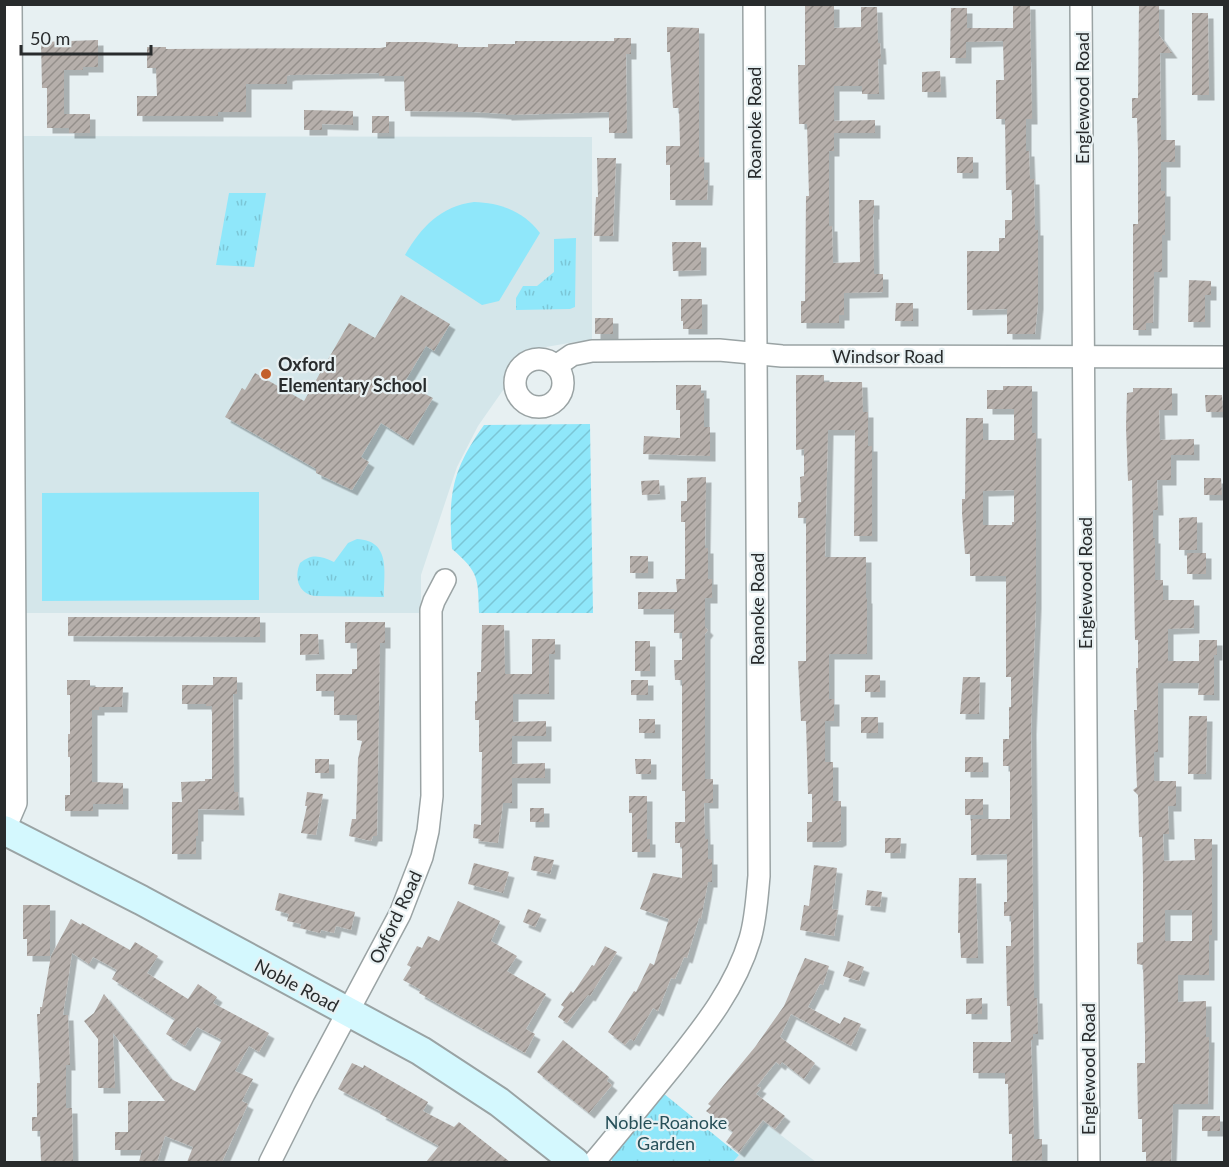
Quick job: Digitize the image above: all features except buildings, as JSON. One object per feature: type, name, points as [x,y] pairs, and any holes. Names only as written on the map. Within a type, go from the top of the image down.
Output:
[{"type":"main road","name":"Noble Road","points":[[5,830],[421,1052],[470,1082],[575,1162]]},
{"type":"street","points":[[5,830],[16,803],[8,354],[11,4]]},
{"type":"street","name":"Roanoke Road","points":[[594,1162],[714,1013],[741,963],[753,927],[759,876],[754,4]]},
{"type":"street","name":"Englewood Road","points":[[1081,4],[1089,1162]]},
{"type":"street","name":"Windsor Road","points":[[556,366],[572,355],[592,351],[718,350],[782,356],[1224,357]]},
{"type":"street","name":"Oxford Road","points":[[270,1162],[406,901],[426,842],[432,782],[431,610],[446,580]]},
{"type":"shaded area","name":"Oxford Elementary School","points":[[21,136],[592,137],[592,341],[540,348],[526,354],[514,364],[508,383],[478,426],[457,467],[421,575],[421,613],[23,613]]},
{"type":"shaded area","points":[[765,1123],[816,1162],[733,1162]]},
{"type":"green space","points":[[229,193],[266,193],[254,267],[216,265]]},
{"type":"green space","points":[[474,202],[493,204],[511,210],[526,219],[540,233],[499,301],[482,305],[405,255],[425,227],[442,213],[462,204]]},
{"type":"green space","points":[[576,238],[575,307],[516,310],[516,298],[523,286],[537,286],[554,272],[554,239]]},
{"type":"green space","points":[[590,424],[593,613],[479,613],[475,576],[452,549],[451,530],[454,483],[473,441],[484,425]]},
{"type":"green space","points":[[259,492],[259,600],[42,601],[42,493]]},
{"type":"green space","points":[[357,539],[376,545],[380,551],[384,568],[384,597],[314,596],[304,592],[297,574],[300,563],[317,556],[334,562],[348,543]]},
{"type":"green space","name":"Noble-Roanoke Garden","points":[[663,1093],[739,1155],[733,1162],[612,1162],[612,1156]]},
{"type":"place","name":"Oxford Elementary School","points":[[266,374]]}]
